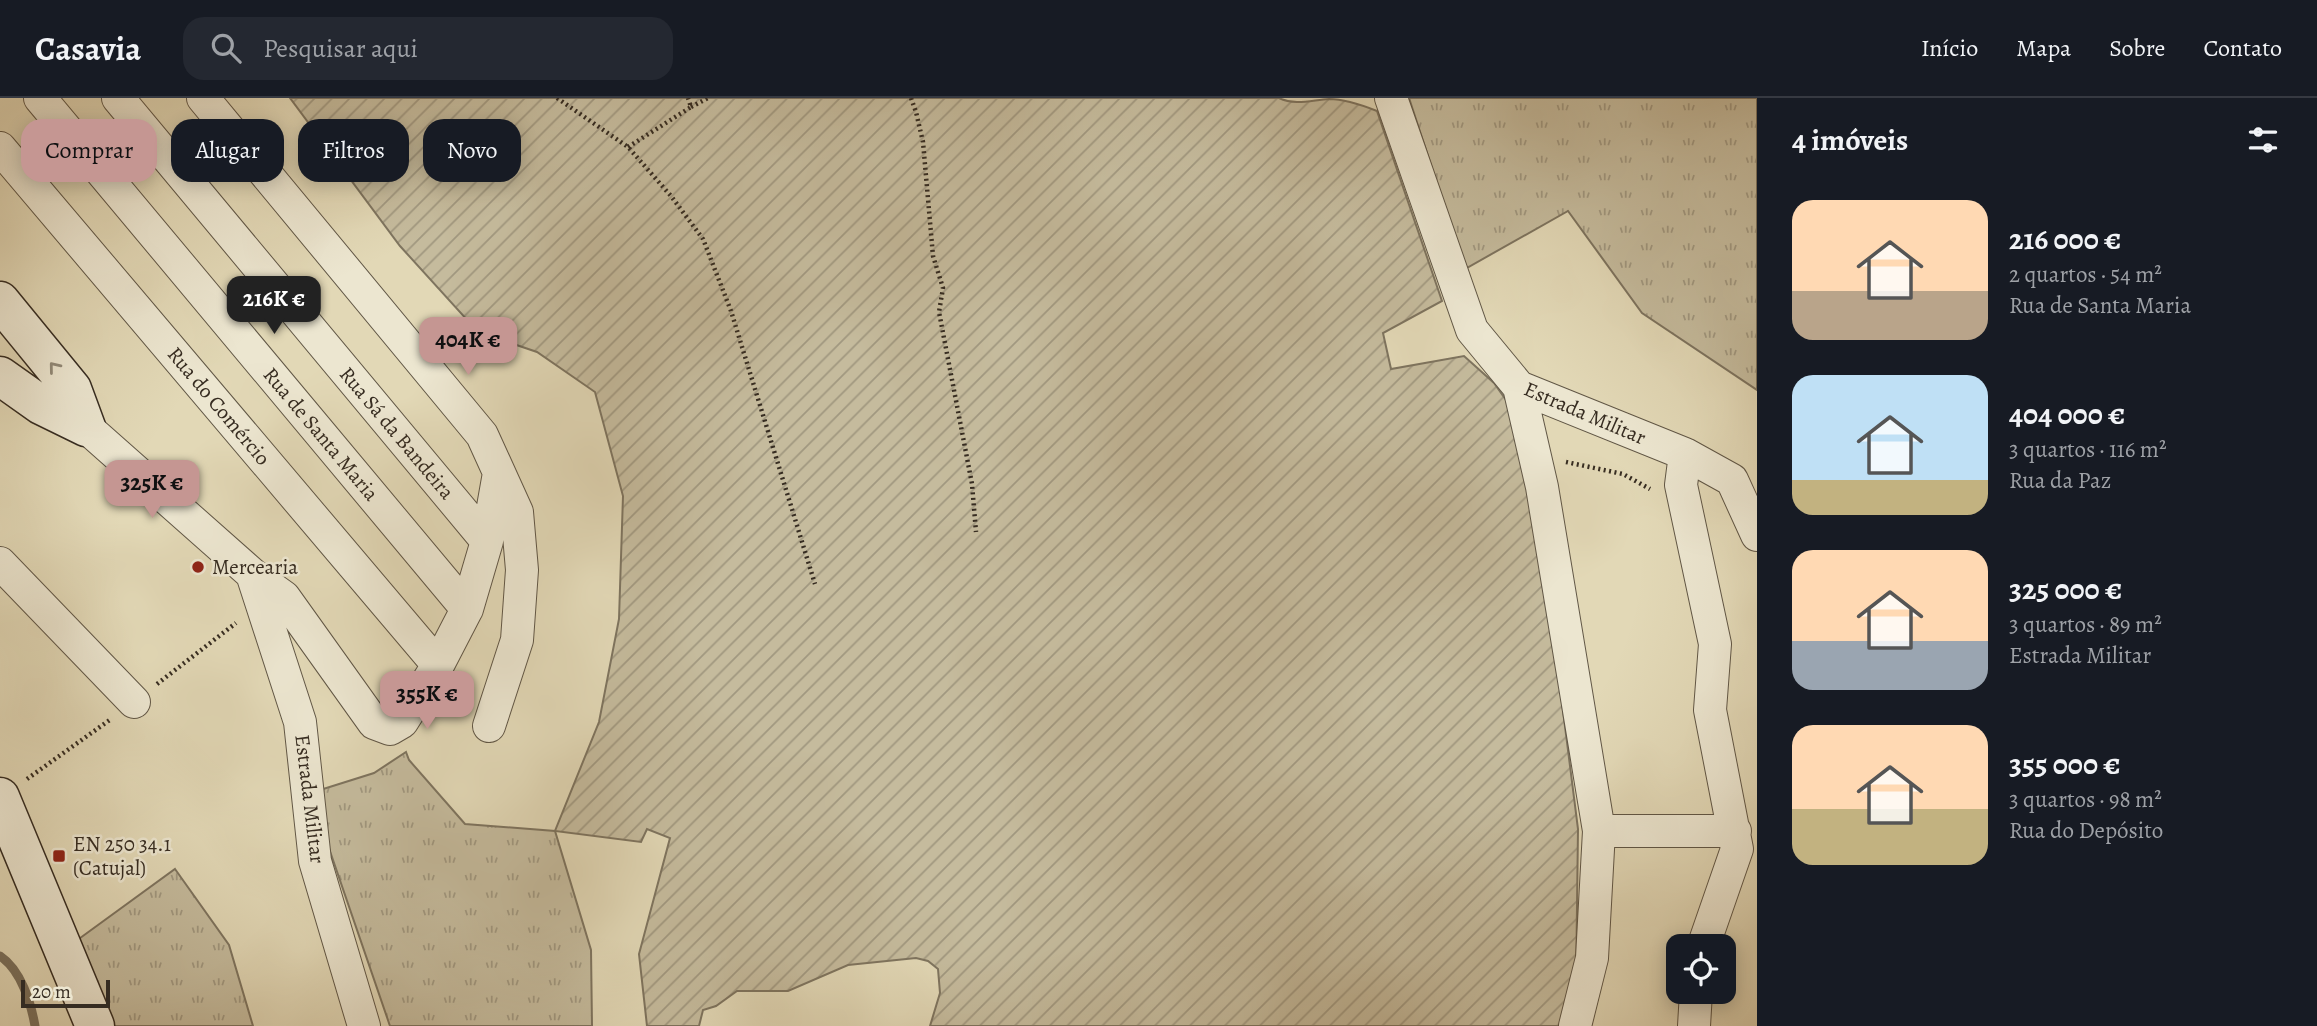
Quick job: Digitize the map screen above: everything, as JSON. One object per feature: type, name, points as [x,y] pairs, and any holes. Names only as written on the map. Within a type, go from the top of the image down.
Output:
[{"type":"street","name":"Rua de Santa Maria","points":[[40,98],[467,609]]},
{"type":"street","name":"Rua Sá da Bandeira","points":[[118,98],[487,541]]},
{"type":"street","points":[[203,98],[482,435],[517,512],[522,570],[517,640],[489,726]]},
{"type":"street","name":"Estrada Militar","points":[[1391,98],[1472,330],[1519,387],[1685,454],[1732,480],[1757,535]]},
{"type":"street","name":"Rua do Comércio","points":[[0,148],[438,665]]},
{"type":"street","points":[[0,301],[72,389],[86,427]]},
{"type":"street","points":[[0,376],[41,405],[86,427],[252,574],[284,597],[374,723],[390,729],[402,722],[438,665],[467,609],[487,541],[499,474]]},
{"type":"street","points":[[1519,387],[1533,440],[1600,831],[1592,958],[1575,1026]]},
{"type":"street","points":[[1685,454],[1681,485],[1715,644],[1710,709],[1737,849],[1708,934]]},
{"type":"street","points":[[0,563],[134,702]]},
{"type":"street","name":"Estrada Militar","points":[[252,574],[300,722],[315,860],[364,1026]]},
{"type":"street","points":[[0,797],[94,1026]]},
{"type":"street","points":[[1600,831],[1735,831]]},
{"type":"street","points":[[1694,1026],[1695,1004]]},
{"type":"path","points":[[557,98],[628,147],[671,196],[703,239],[731,311],[815,584]]},
{"type":"path","points":[[688,98],[691,107]]},
{"type":"path","points":[[628,147],[708,98]]},
{"type":"path","points":[[911,98],[923,142],[933,256],[943,288],[939,312],[972,484],[976,533]]},
{"type":"path","points":[[1533,440],[1567,462],[1623,474],[1649,488],[1692,533]]},
{"type":"green space","points":[[290,98],[1279,98],[1297,102],[1341,100],[1377,111],[1442,301],[1383,333],[1391,369],[1464,356],[1494,383],[1513,410],[1535,490],[1578,829],[1576,984],[1563,1026],[930,1026],[940,993],[938,969],[928,961],[916,958],[848,965],[788,991],[737,991],[716,1006],[703,1010],[699,1026],[647,1026],[639,954],[670,838],[647,829],[641,842],[555,831],[599,722],[619,619],[623,496],[595,392],[537,352],[478,332],[400,246],[352,182],[409,182],[409,119],[306,119]]},
{"type":"green space","points":[[1409,98],[1757,98],[1757,390],[1642,313],[1568,211],[1465,269]]},
{"type":"green space","points":[[406,752],[409,760],[465,824],[555,831],[591,950],[592,1026],[390,1026],[321,825],[320,790],[374,773]]},
{"type":"green space","points":[[175,869],[229,945],[253,1026],[113,1026],[76,941]]},
{"type":"waterway","points":[[0,956],[19,978],[28,997],[35,1026]]},
{"type":"place","name":"Mercearia","points":[[198,567]]},
{"type":"place","name":"EN 250 34.1 (Catujal)","points":[[59,856]]}]
